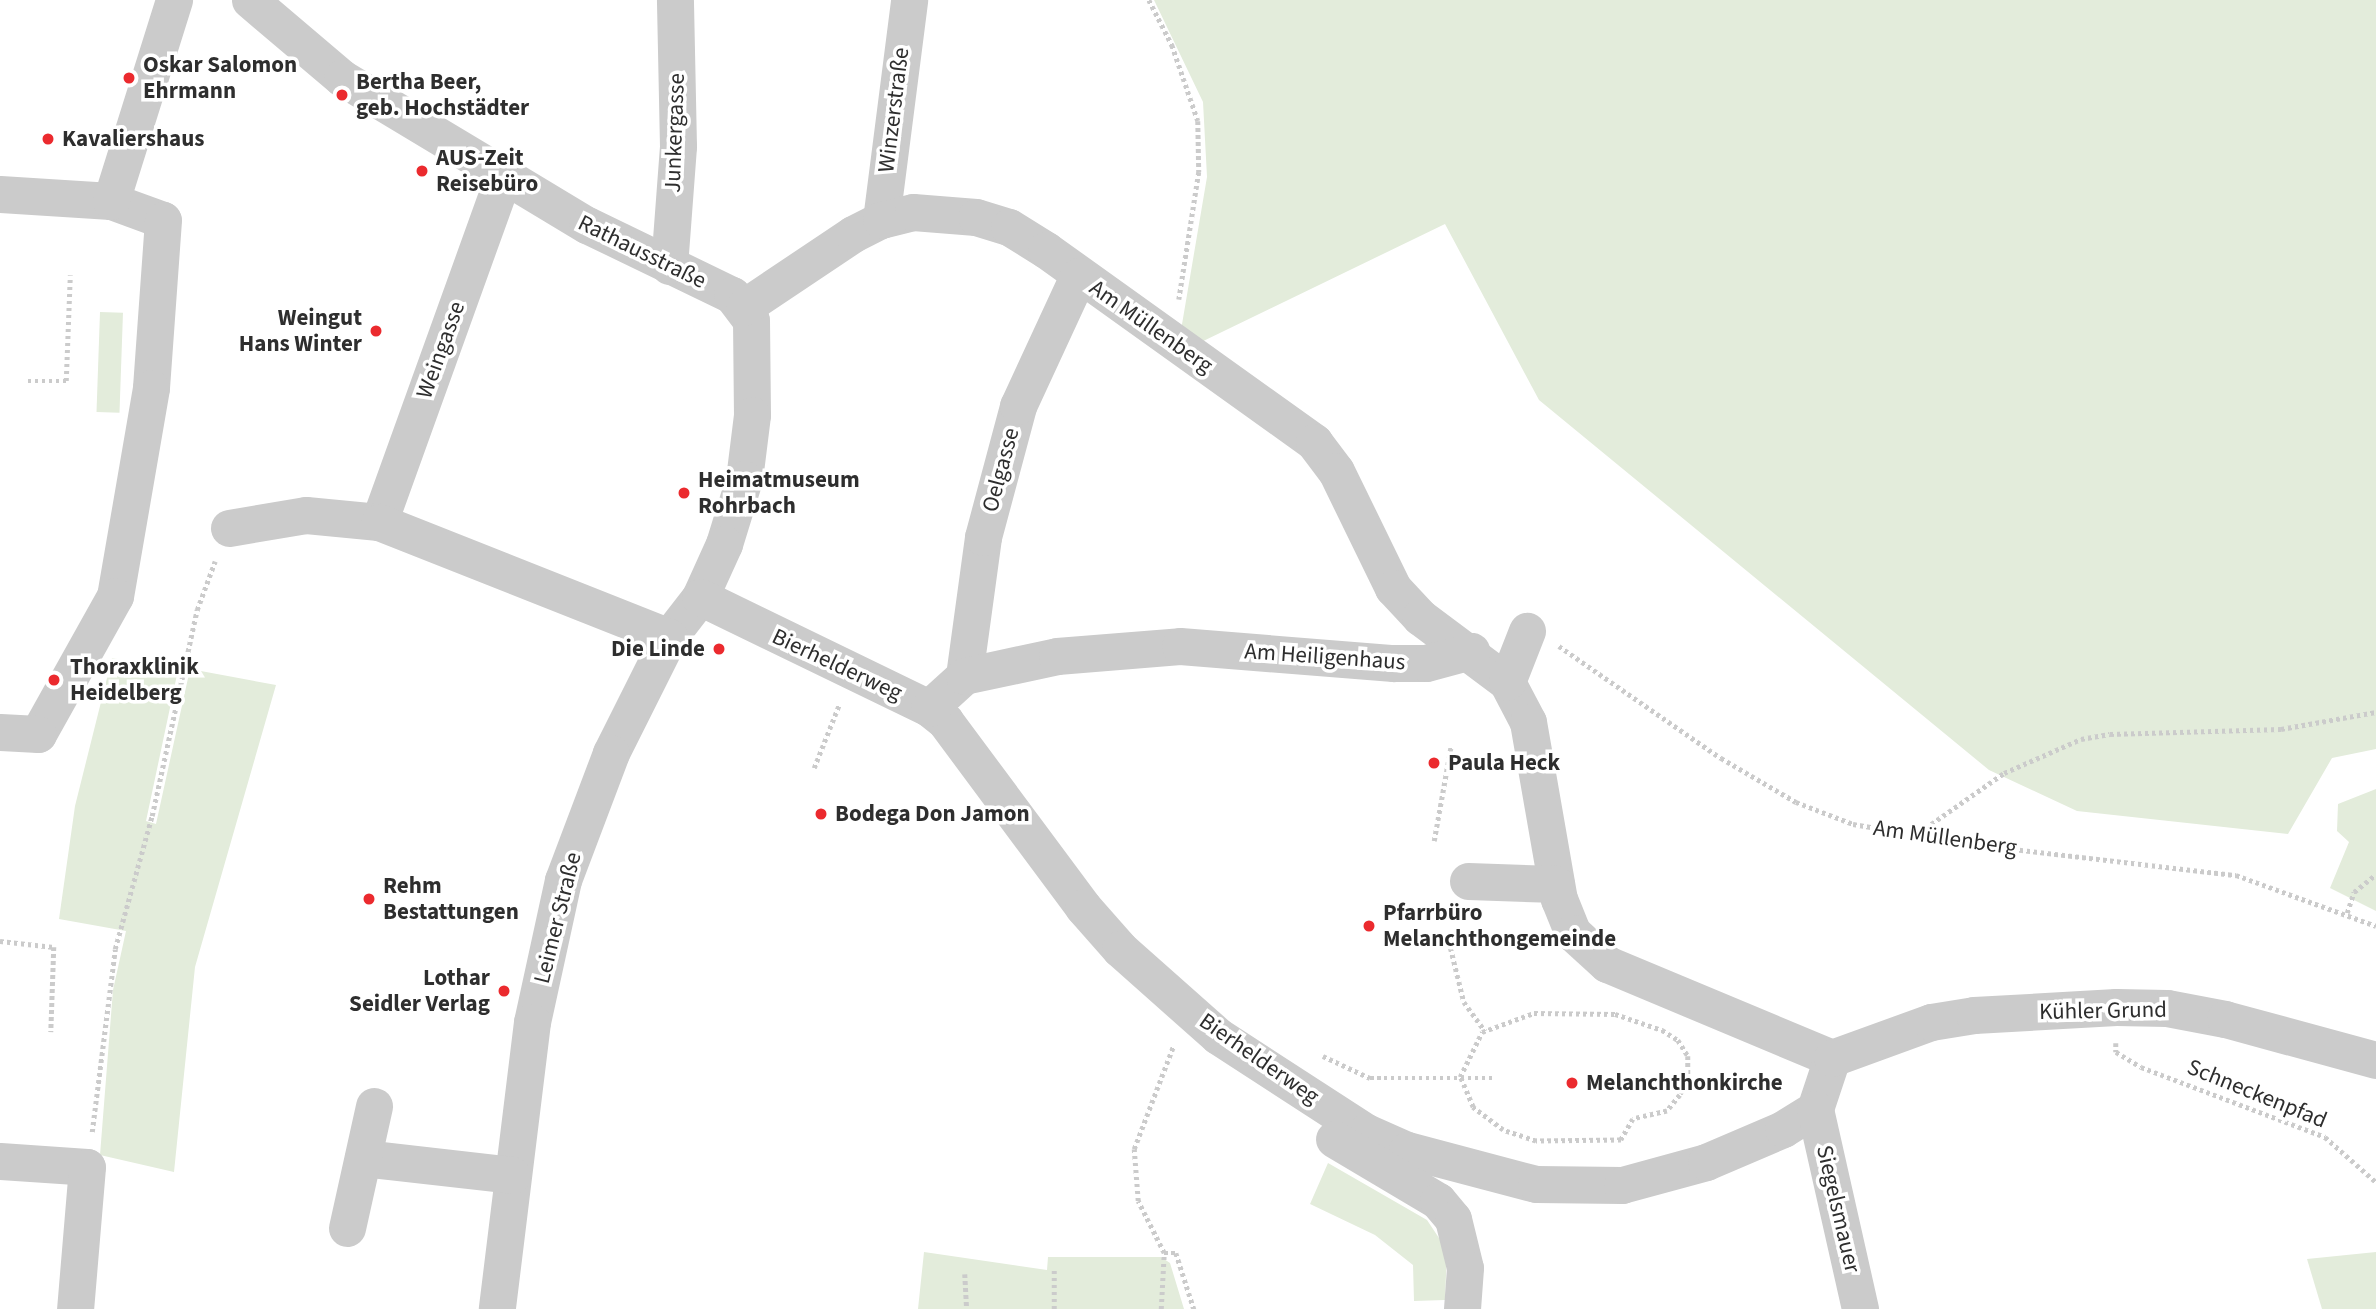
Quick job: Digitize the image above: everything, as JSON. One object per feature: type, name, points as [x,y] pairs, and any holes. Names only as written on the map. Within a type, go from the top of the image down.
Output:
[{"type":"street","points":[[111,201],[173,0]]},
{"type":"street","name":"Rathausstraße","points":[[250,0],[342,78],[503,178],[668,266],[732,295],[744,307]]},
{"type":"street","name":"Junkergasse","points":[[668,266],[678,146],[675,0]]},
{"type":"street","name":"Winzerstraße","points":[[881,220],[909,0]]},
{"type":"street","name":"Weingasse","points":[[379,522],[503,178]]},
{"type":"street","points":[[0,194],[111,201],[163,220],[151,388],[115,596],[38,734],[0,732]]},
{"type":"street","name":"Am Müllenberg","points":[[744,307],[812,257],[881,220],[913,212],[976,217],[1009,227],[1314,442],[1336,471],[1393,588],[1420,617],[1471,651]]},
{"type":"street","name":"Oelgasse","points":[[964,676],[983,537],[1018,406],[1078,276]]},
{"type":"street","points":[[229,528],[306,515],[379,522],[669,638],[700,597],[724,544],[744,479],[752,415],[754,339],[744,307]]},
{"type":"street","name":"Bierhelderweg","points":[[700,597],[929,708],[945,720],[1083,907],[1120,949],[1193,1013],[1262,1065],[1366,1132],[1407,1150],[1536,1184],[1573,1187],[1622,1185],[1664,1176],[1783,1129],[1815,1109]]},
{"type":"street","points":[[1507,681],[1541,637]]},
{"type":"street","name":"Leimer Straße","points":[[497,1309],[532,1023],[563,880],[611,753],[669,638]]},
{"type":"street","name":"Am Heiligenhaus","points":[[964,676],[1057,656],[1180,646],[1394,663],[1426,663],[1471,651]]},
{"type":"street","points":[[1471,651],[1507,681],[1528,722],[1556,884],[1573,933],[1607,964],[1832,1058],[1815,1109]]},
{"type":"street","points":[[929,708],[964,676]]},
{"type":"street","points":[[1468,881],[1556,884]]},
{"type":"street","name":"Kühler Grund","points":[[1832,1058],[1888,1034],[1963,1017],[2128,1007],[2167,1008],[2225,1019],[2376,1060]]},
{"type":"street","points":[[1262,1065],[1276,1104],[1438,1201],[1453,1219],[1462,1242],[1462,1309]]},
{"type":"street","points":[[347,1228],[374,1105]]},
{"type":"street","name":"Siegelsmauer","points":[[1815,1109],[1860,1309]]},
{"type":"street","points":[[363,1158],[512,1175]]},
{"type":"street","points":[[0,1161],[87,1167],[75,1309]]},
{"type":"path","points":[[1149,0],[1172,45],[1198,121],[1199,172],[1172,343]]},
{"type":"path","points":[[28,381],[65,382],[70,275]]},
{"type":"path","points":[[87,1167],[115,949],[152,816],[204,585]]},
{"type":"path","name":"Am Müllenberg","points":[[1541,637],[1721,758],[1796,802],[1853,824],[1914,836],[2236,875],[2347,913],[2376,926]]},
{"type":"path","points":[[814,768],[852,671]]},
{"type":"path","points":[[1914,836],[2004,773],[2081,739],[2110,734],[2281,729],[2376,712]]},
{"type":"path","points":[[1434,841],[1451,746]]},
{"type":"path","points":[[2347,913],[2354,892],[2376,874]]},
{"type":"path","points":[[0,941],[54,947],[51,1032]]},
{"type":"path","points":[[1449,941],[1464,1002],[1485,1031]]},
{"type":"path","points":[[1161,1309],[1164,1253],[1138,1201],[1134,1149],[1173,1046],[1193,1013]]},
{"type":"path","points":[[1460,1077],[1485,1031],[1534,1013],[1628,1017]]},
{"type":"path","points":[[1460,1077],[1473,1107],[1503,1130],[1536,1141],[1621,1140],[1633,1119],[1667,1111],[1688,1079],[1688,1056],[1678,1040],[1637,1019]]},
{"type":"path","name":"Schneckenpfad","points":[[2116,1052],[2141,1066],[2325,1137],[2376,1182]]},
{"type":"path","points":[[1333,1061],[1370,1078],[1494,1078]]},
{"type":"path","points":[[1164,1253],[1176,1253],[1194,1309]]},
{"type":"path","points":[[1054,1267],[1054,1309]]},
{"type":"path","points":[[965,1274],[967,1309]]},
{"type":"green space","points":[[1154,0],[2376,0],[2376,749],[2332,758],[2288,834],[2077,811],[1989,770],[1539,400],[1445,224],[1193,346],[1180,336],[1207,177],[1203,102]]},
{"type":"green space","points":[[100,312],[123,313],[119,413],[97,412]]},
{"type":"green space","points":[[112,658],[178,670],[146,821],[156,824],[190,669],[276,685],[195,967],[174,1172],[100,1155],[113,990],[126,931],[59,919],[75,806]]},
{"type":"green space","points":[[2376,789],[2376,911],[2330,888],[2349,842],[2337,831],[2338,804]]},
{"type":"green space","points":[[1328,1163],[1427,1220],[1447,1250],[1445,1300],[1414,1301],[1413,1265],[1375,1235],[1310,1204]]},
{"type":"green space","points":[[924,1252],[1047,1270],[1048,1257],[1161,1257],[1170,1263],[1184,1309],[918,1309]]},
{"type":"green space","points":[[2376,1252],[2376,1309],[2322,1309],[2307,1259]]},
{"type":"place","name":"Oskar Salomon Ehrmann","points":[[129,78]]},
{"type":"place","name":"Bertha Beer, geb. Hochstädter","points":[[342,95]]},
{"type":"place","name":"Kavaliershaus","points":[[48,139]]},
{"type":"place","name":"AUS-Zeit Reisebüro","points":[[422,171]]},
{"type":"place","name":"Weingut Hans Winter","points":[[376,331]]},
{"type":"place","name":"Heimatmuseum Rohrbach","points":[[684,493]]},
{"type":"place","name":"Die Linde","points":[[719,649]]},
{"type":"place","name":"Thoraxklinik Heidelberg","points":[[54,680]]},
{"type":"place","name":"Paula Heck","points":[[1434,763]]},
{"type":"place","name":"Bodega Don Jamon","points":[[821,814]]},
{"type":"place","name":"Rehm Bestattungen","points":[[369,899]]},
{"type":"place","name":"Pfarrbüro Melanchthongemeinde","points":[[1369,926]]},
{"type":"place","name":"Lothar Seidler Verlag","points":[[504,991]]},
{"type":"place","name":"Melanchthonkirche","points":[[1572,1083]]}]
